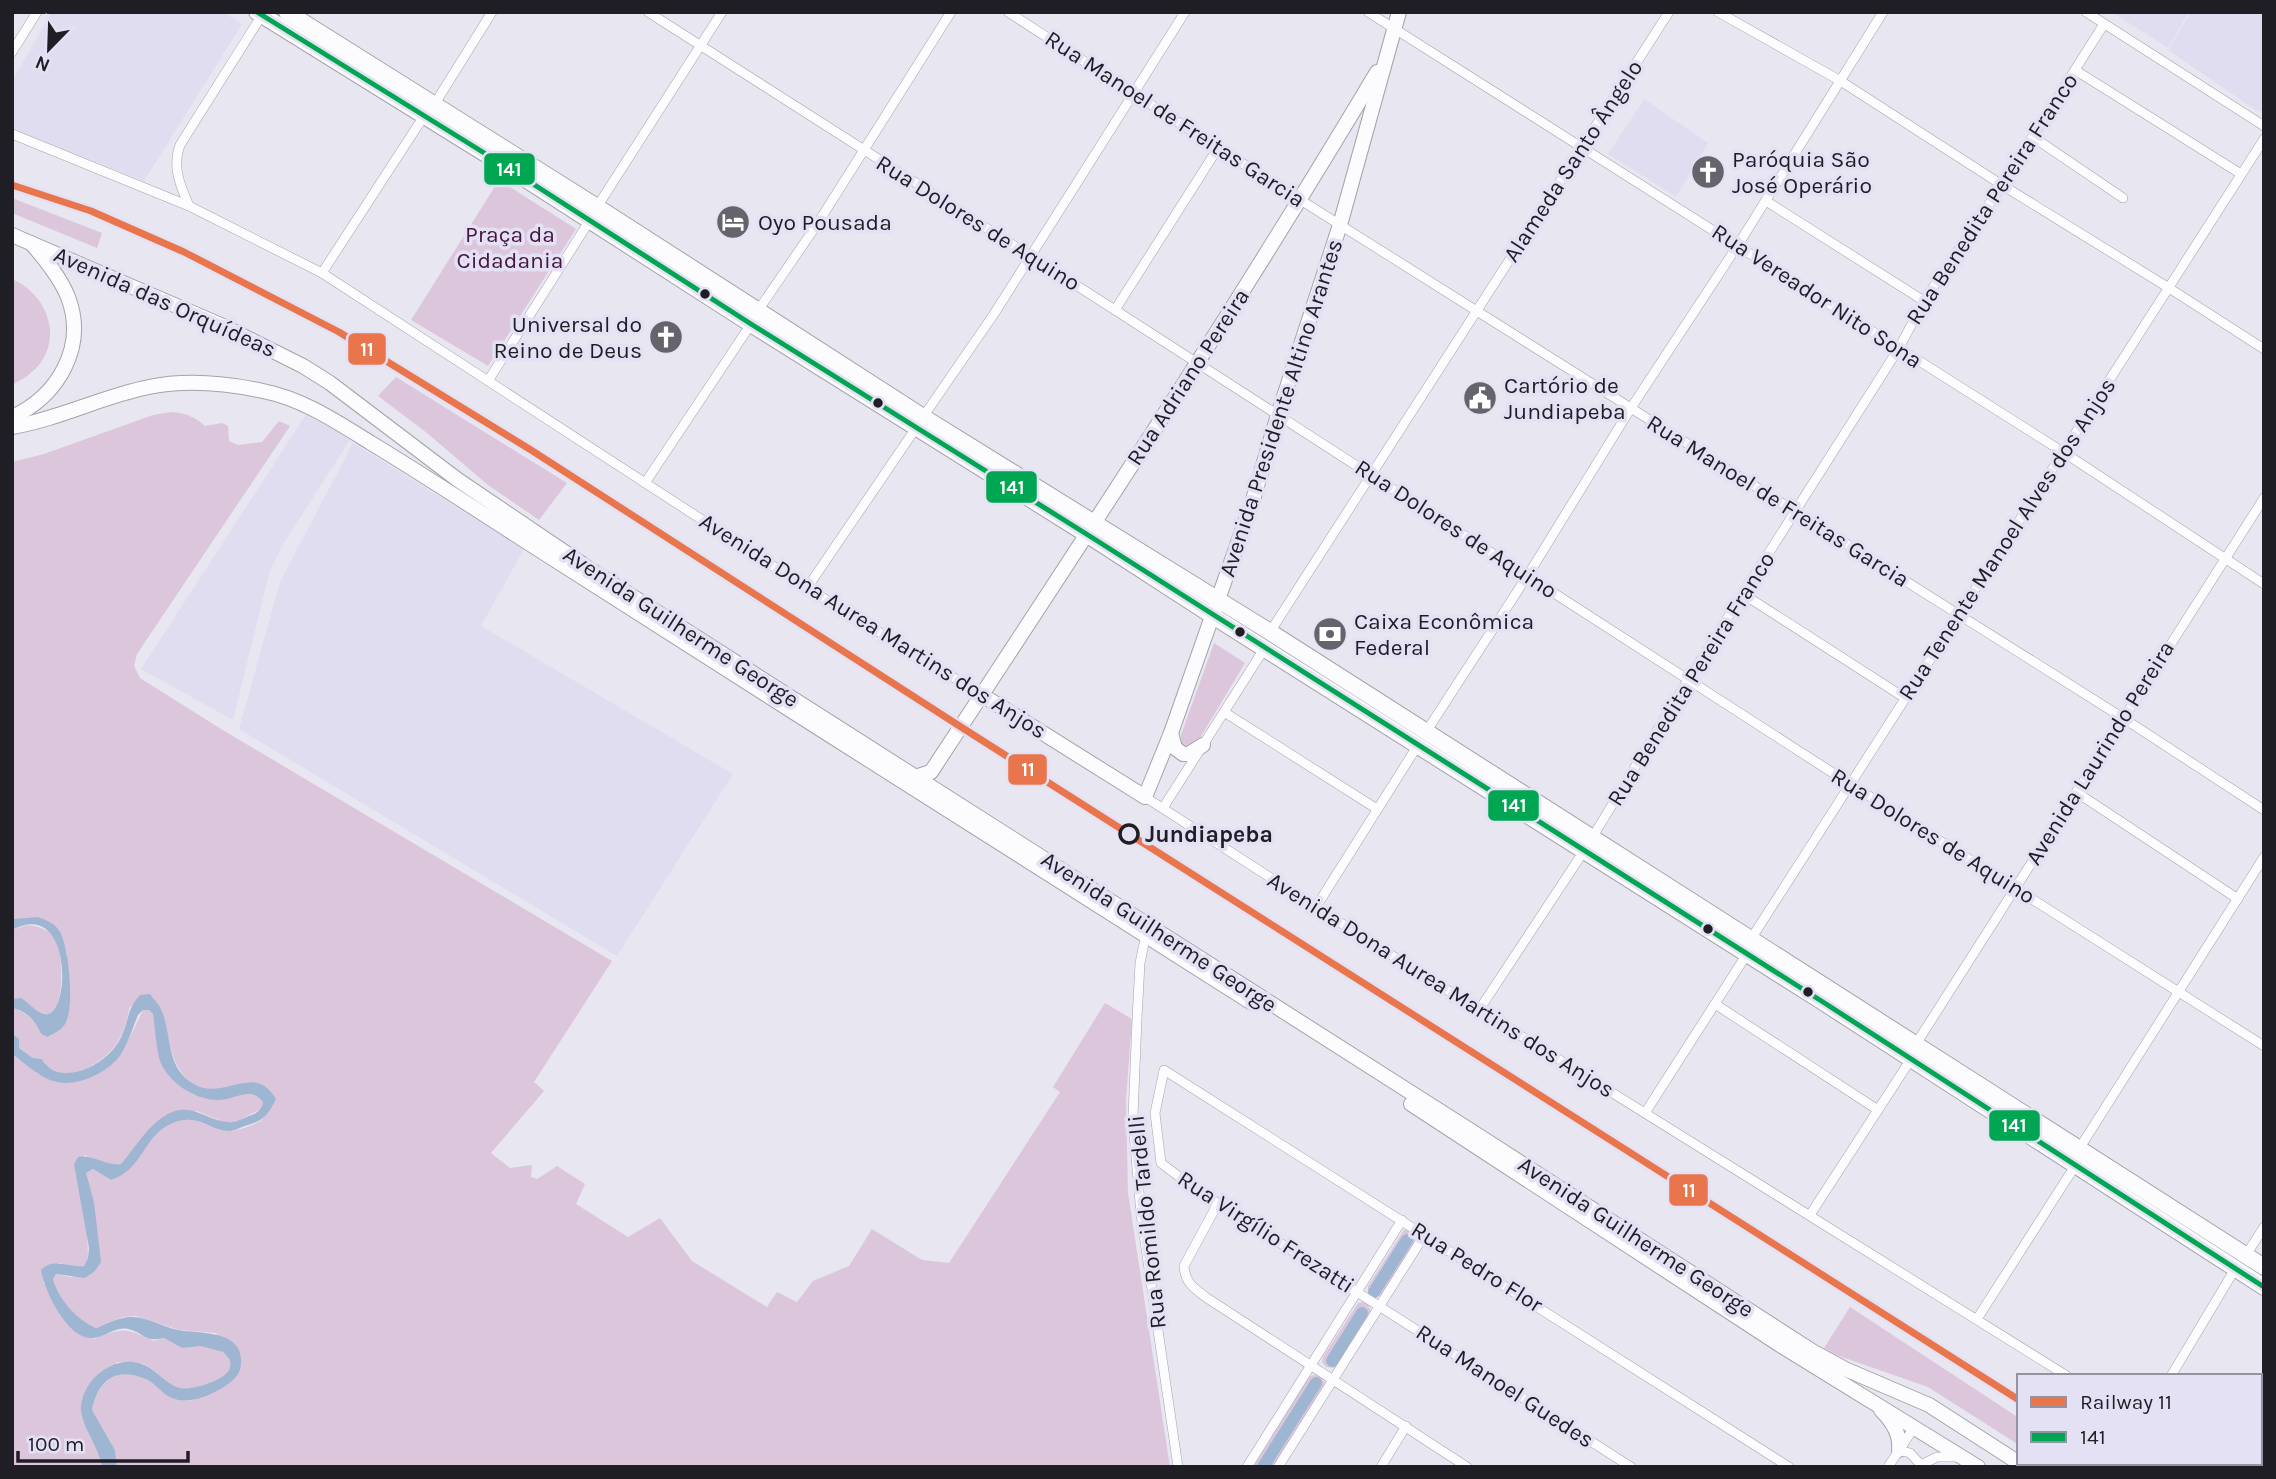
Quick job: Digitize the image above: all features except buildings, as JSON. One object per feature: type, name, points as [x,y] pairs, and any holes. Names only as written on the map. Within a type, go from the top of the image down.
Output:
[{"type":"highway","points":[[288,12],[429,110]]},
{"type":"highway","points":[[259,14],[429,110],[920,423],[1091,529],[1219,600],[1270,632],[1422,738],[1588,844],[1914,1052],[2079,1149],[2264,1267]]},
{"type":"highway","points":[[1091,529],[1213,617],[1264,649],[1422,738]]},
{"type":"highway","points":[[1914,1052],[2075,1166],[2264,1287]]},
{"type":"main road","name":"Avenida Presidente Altino Arantes","points":[[1145,797],[1171,733],[1252,503],[1340,225],[1399,12]]},
{"type":"main road","name":"Rua Adriano Pereira","points":[[931,772],[1091,529],[1301,200],[1387,56]]},
{"type":"main road","name":"Avenida das Orquídeas","points":[[18,238],[223,326],[315,374]]},
{"type":"main road","points":[[12,416],[35,404],[56,384],[66,366],[73,338],[73,316],[64,289],[53,271],[18,238]]},
{"type":"main road","name":"Avenida Guilherme George","points":[[315,374],[505,513],[915,777],[1780,1345],[1979,1467]]},
{"type":"main road","name":"Avenida das Orquídeas","points":[[12,427],[57,416],[137,390],[180,382],[255,389],[302,403]]},
{"type":"main road","name":"Avenida Guilherme George","points":[[302,403],[427,477],[1812,1351],[1845,1369],[1929,1405],[2017,1462]]},
{"type":"main road","name":"Avenida Dona Aurea Martins dos Anjos","points":[[982,695],[1145,797]]},
{"type":"main road","points":[[1171,733],[1175,748],[1183,754],[1189,754],[1203,745]]},
{"type":"main road","points":[[915,777],[931,772],[933,789]]},
{"type":"main road","points":[[1873,1402],[1886,1415],[1897,1433],[1900,1440],[1899,1450]]},
{"type":"main road","points":[[1915,1426],[1922,1414],[1930,1413],[1976,1436]]},
{"type":"street","points":[[12,52],[37,12]]},
{"type":"street","points":[[322,273],[492,12]]},
{"type":"street","name":"Rua Dolores de Aquino","points":[[648,12],[1850,784],[2264,1046]]},
{"type":"street","points":[[488,381],[722,12]]},
{"type":"street","points":[[645,483],[816,226],[951,12]]},
{"type":"street","name":"Rua Manoel de Freitas Garcia","points":[[1008,12],[1217,148],[1796,511],[2264,810]]},
{"type":"street","points":[[807,588],[994,314],[1185,12]]},
{"type":"street","name":"Rua Vereador Nito Sona","points":[[1368,12],[2063,452],[2264,583]]},
{"type":"street","name":"Alameda Santo Ângelo","points":[[1270,632],[1669,12]]},
{"type":"street","points":[[1718,12],[1839,79],[2001,185],[2264,349]]},
{"type":"street","points":[[1316,907],[1631,408],[1766,201],[1839,79],[1883,12]]},
{"type":"street","points":[[2086,12],[2264,126]]},
{"type":"street","points":[[188,206],[176,167],[180,145],[259,14]]},
{"type":"street","name":"Rua Benedita Pereira Franco","points":[[1479,1010],[1588,844],[1688,680],[1899,348],[1924,301],[2104,24]]},
{"type":"street","points":[[2075,70],[2241,174]]},
{"type":"street","name":"Avenida Dona Aurea Martins dos Anjos","points":[[12,134],[188,206],[322,273],[807,588],[982,695]]},
{"type":"street","points":[[2033,136],[2123,198]]},
{"type":"street","name":"Rua Tenente Manoel Alves dos Anjos","points":[[1645,1113],[1716,1004],[1850,784],[2264,139]]},
{"type":"street","points":[[1115,310],[1217,148]]},
{"type":"street","points":[[1766,201],[1924,301]]},
{"type":"street","name":"Avenida Laurindo Pereira","points":[[1810,1215],[2015,887],[2264,498]]},
{"type":"street","points":[[1742,594],[1905,698]]},
{"type":"street","points":[[1163,808],[1264,649]]},
{"type":"street","points":[[1224,712],[1377,809]]},
{"type":"street","points":[[2076,792],[2238,898]]},
{"type":"street","name":"Avenida Dona Aurea Martins dos Anjos","points":[[1145,797],[1479,1010],[2064,1374]]},
{"type":"street","points":[[2079,1149],[2264,857]]},
{"type":"street","name":"Rua Romildo Tardelli","points":[[1147,931],[1140,963],[1138,991],[1134,1136],[1141,1214],[1178,1467]]},
{"type":"street","points":[[1716,1004],[1878,1110]]},
{"type":"street","name":"Rua Virgílio Frezatti","points":[[1164,1070],[1155,1113],[1161,1163],[1218,1203],[1380,1306]]},
{"type":"street","name":"Rua Pedro Flor","points":[[1164,1070],[1789,1467]]},
{"type":"street","points":[[1977,1320],[2075,1166]]},
{"type":"street","points":[[1218,1203],[1189,1254],[1184,1266],[1185,1277],[1207,1298],[1467,1467]]},
{"type":"street","points":[[1247,1467],[1402,1220]]},
{"type":"street","points":[[2246,1255],[2264,1227]]},
{"type":"street","points":[[1278,1467],[1425,1234]]},
{"type":"street","points":[[2172,1374],[2235,1269]]},
{"type":"street","name":"Rua Manoel Guedes","points":[[1380,1306],[1631,1467]]},
{"type":"street","points":[[1381,1467],[1406,1426]]},
{"type":"street","points":[[1888,1467],[1915,1426]]},
{"type":"street","points":[[1899,1450],[1910,1453],[1920,1466],[1937,1457],[1963,1457]]},
{"type":"shaded area","points":[[52,12],[223,12],[242,24],[144,181],[12,129],[12,81]]},
{"type":"shaded area","points":[[2112,12],[2189,12],[2168,48]]},
{"type":"shaded area","points":[[2191,12],[2264,12],[2264,112],[2257,111],[2168,50]]},
{"type":"shaded area","points":[[1644,99],[1708,143],[1676,197],[1608,154]]},
{"type":"shaded area","points":[[307,413],[351,438],[284,543],[270,570],[233,720],[141,669]]},
{"type":"shaded area","points":[[353,443],[524,549],[481,626],[733,774],[617,956],[239,729],[280,582]]},
{"type":"green space","name":"Praça da Cidadania","points":[[499,180],[576,229],[488,366],[411,320]]},
{"type":"green space","points":[[12,198],[102,233],[97,248],[12,213]]},
{"type":"green space","points":[[12,279],[24,285],[41,304],[50,328],[50,340],[39,365],[12,385]]},
{"type":"green space","points":[[396,377],[567,483],[539,520],[488,485],[378,396]]},
{"type":"green space","points":[[171,412],[189,416],[205,426],[222,423],[228,426],[229,441],[238,445],[262,442],[279,421],[290,426],[137,654],[134,666],[140,678],[612,961],[534,1082],[544,1091],[491,1153],[510,1168],[532,1165],[531,1177],[537,1179],[557,1166],[585,1184],[576,1204],[628,1237],[660,1218],[692,1261],[767,1307],[777,1292],[797,1302],[813,1281],[849,1266],[872,1229],[922,1260],[949,1263],[1060,1092],[1053,1087],[1105,1003],[1132,1019],[1126,1101],[1128,1193],[1170,1467],[117,1467],[115,1450],[92,1410],[99,1391],[110,1379],[118,1375],[136,1375],[147,1379],[175,1398],[188,1400],[206,1394],[241,1369],[216,1333],[179,1330],[136,1316],[123,1317],[96,1328],[81,1320],[69,1308],[56,1287],[53,1279],[56,1274],[70,1277],[95,1271],[94,1202],[85,1173],[93,1169],[111,1180],[130,1168],[155,1135],[173,1123],[190,1120],[223,1130],[237,1130],[260,1121],[276,1099],[247,1082],[220,1089],[204,1088],[192,1083],[176,1062],[161,1009],[130,1006],[122,1035],[110,1051],[92,1066],[70,1073],[59,1072],[50,1068],[42,1059],[33,1058],[19,1048],[19,1039],[12,1033],[12,1008],[30,1017],[41,1034],[49,1037],[64,1026],[67,953],[38,917],[12,920],[12,462],[44,454],[153,415]]},
{"type":"green space","points":[[1214,643],[1245,663],[1200,738],[1188,747],[1182,746],[1181,735]]},
{"type":"green space","points":[[27,925],[47,930],[58,945],[61,990],[56,1008],[47,1014],[12,999],[12,930]]},
{"type":"green space","points":[[143,1010],[149,1010],[153,1014],[160,1060],[192,1094],[218,1100],[245,1093],[258,1096],[263,1102],[261,1109],[238,1121],[226,1123],[197,1111],[160,1119],[121,1164],[110,1165],[84,1155],[88,1258],[84,1266],[74,1267],[59,1263],[43,1282],[93,1339],[130,1331],[154,1341],[164,1338],[182,1348],[201,1345],[223,1352],[230,1360],[230,1370],[215,1380],[183,1389],[171,1385],[146,1365],[117,1362],[81,1411],[102,1467],[12,1467],[12,1053],[38,1074],[57,1082],[122,1053]]},
{"type":"green space","points":[[1404,1230],[1416,1235],[1417,1239],[1383,1294],[1375,1298],[1368,1291],[1368,1286]]},
{"type":"green space","points":[[1358,1303],[1368,1304],[1371,1312],[1335,1368],[1326,1367],[1322,1362],[1323,1357]]},
{"type":"green space","points":[[1850,1307],[2017,1417],[2017,1444],[1928,1387],[1839,1356],[1824,1348]]},
{"type":"green space","points":[[1313,1375],[1321,1378],[1325,1383],[1324,1387],[1274,1467],[1253,1467],[1309,1377]]},
{"type":"water","points":[[38,917],[53,924],[60,932],[70,978],[68,1016],[62,1028],[48,1037],[41,1034],[27,1014],[12,1008],[12,999],[21,998],[38,1011],[48,1014],[55,1008],[60,994],[61,958],[55,941],[46,929],[31,924],[12,930],[14,919]]},
{"type":"water","points":[[150,994],[160,1007],[173,1059],[184,1077],[194,1084],[216,1089],[248,1082],[258,1083],[267,1088],[276,1099],[261,1120],[232,1131],[190,1120],[173,1123],[155,1135],[130,1168],[111,1180],[93,1169],[86,1173],[94,1202],[101,1262],[95,1271],[85,1278],[56,1274],[53,1279],[56,1287],[69,1308],[96,1328],[122,1318],[137,1317],[178,1330],[218,1335],[235,1344],[240,1352],[241,1363],[237,1375],[226,1386],[204,1397],[187,1400],[172,1398],[149,1381],[135,1375],[117,1375],[110,1379],[99,1391],[92,1410],[115,1450],[117,1467],[102,1467],[81,1411],[85,1392],[95,1377],[116,1364],[131,1362],[146,1366],[176,1387],[192,1388],[226,1374],[230,1360],[223,1352],[201,1346],[182,1348],[164,1338],[149,1338],[128,1329],[118,1329],[100,1337],[82,1336],[65,1322],[52,1300],[41,1270],[51,1264],[84,1266],[88,1258],[89,1248],[74,1164],[78,1157],[83,1157],[121,1164],[159,1120],[175,1111],[189,1110],[221,1121],[233,1122],[256,1113],[263,1102],[248,1094],[218,1100],[209,1099],[182,1088],[168,1074],[159,1058],[153,1014],[149,1010],[143,1010],[138,1015],[123,1051],[111,1065],[94,1076],[75,1082],[57,1082],[29,1067],[12,1053],[12,1033],[19,1039],[19,1048],[33,1058],[42,1059],[57,1072],[72,1073],[90,1067],[113,1050],[136,1000],[140,995]]},
{"type":"waterway","points":[[1374,1292],[1407,1240]]},
{"type":"waterway","points":[[1332,1361],[1362,1313]]},
{"type":"waterway","points":[[1263,1467],[1316,1383]]},
{"type":"rail line","name":"11","points":[[12,185],[91,211],[184,252],[339,332],[531,450],[2017,1399]]},
{"type":"transit line","name":"141","points":[[257,12],[1088,535],[1823,1002],[2264,1287]]},
{"type":"place","name":"Paróquia São José Operário","points":[[1708,172]]},
{"type":"place","name":"Oyo Pousada","points":[[733,222]]},
{"type":"place","name":"Universal do Reino de Deus","points":[[666,337]]},
{"type":"place","name":"Cartório de Jundiapeba","points":[[1480,398]]},
{"type":"place","name":"Caixa Econômica Federal","points":[[1330,634]]},
{"type":"place","name":"Jundiapeba","points":[[1129,834]]}]
